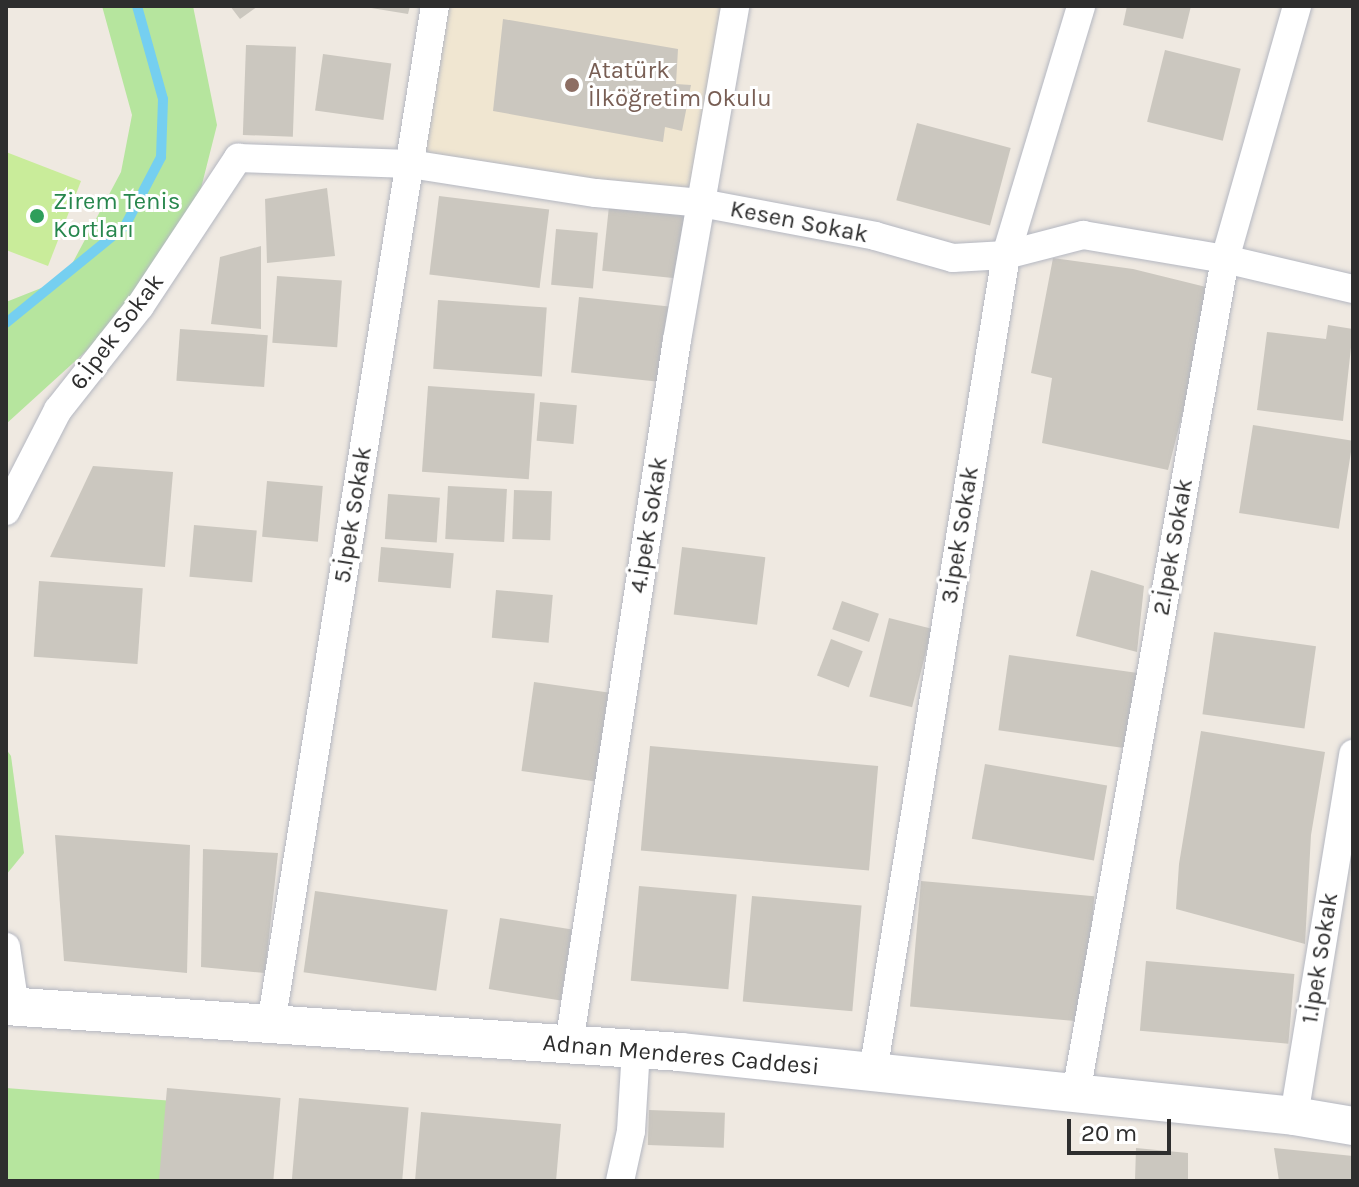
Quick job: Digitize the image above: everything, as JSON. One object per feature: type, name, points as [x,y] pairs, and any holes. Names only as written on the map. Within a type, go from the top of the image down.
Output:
[{"type":"main road","name":"Adnan Menderes Caddesi","points":[[11,1006],[636,1049],[1294,1116],[1353,1126]]},
{"type":"street","name":"5.İpek Sokak","points":[[271,1024],[435,6]]},
{"type":"street","name":"4.İpek Sokak","points":[[569,1044],[701,203],[735,6]]},
{"type":"street","name":"3.İpek Sokak","points":[[873,1072],[1006,255],[1081,6]]},
{"type":"street","name":"2.İpek Sokak","points":[[1076,1093],[1225,259],[1297,6]]},
{"type":"street","name":"Kesen Sokak","points":[[238,158],[410,164],[596,193],[701,203],[875,236],[953,258],[1006,255],[1083,235],[1225,259],[1353,289]]},
{"type":"street","name":"6.İpek Sokak","points":[[6,511],[58,410],[140,306],[238,158]]},
{"type":"street","name":"1.İpek Sokak","points":[[1294,1116],[1353,754]]},
{"type":"street","points":[[6,947],[11,1006]]},
{"type":"street","points":[[620,1181],[631,1131],[636,1049]]},
{"type":"shaded area","name":"Atatürk İlköğretim Okulu","points":[[447,6],[726,6],[700,209],[410,164]]},
{"type":"green space","points":[[102,6],[193,6],[217,125],[193,220],[149,294],[6,424],[6,302],[64,279],[121,172],[132,115]]},
{"type":"green space","name":"Zirem Tenis Kortları","points":[[6,152],[81,181],[48,266],[6,250]]},
{"type":"green space","points":[[6,749],[11,756],[24,853],[6,875]]},
{"type":"green space","points":[[6,1088],[174,1101],[164,1181],[6,1181]]},
{"type":"building","points":[[230,6],[258,6],[240,19]]},
{"type":"building","points":[[359,6],[410,6],[408,14]]},
{"type":"building","points":[[1127,6],[1191,6],[1183,39],[1123,25]]},
{"type":"building","points":[[503,19],[678,49],[676,84],[691,85],[682,131],[665,127],[663,142],[493,111]]},
{"type":"building","points":[[246,45],[296,47],[293,137],[243,135]]},
{"type":"building","points":[[1165,50],[1241,69],[1223,141],[1147,122]]},
{"type":"building","points":[[323,54],[391,64],[383,120],[315,110]]},
{"type":"building","points":[[917,123],[1011,148],[990,225],[896,200]]},
{"type":"building","points":[[327,188],[335,256],[267,263],[265,199]]},
{"type":"building","points":[[439,196],[549,210],[540,288],[429,274]]},
{"type":"building","points":[[609,206],[690,214],[683,279],[602,271]]},
{"type":"building","points":[[556,229],[598,233],[593,288],[551,285]]},
{"type":"building","points":[[261,246],[261,329],[211,324],[220,257]]},
{"type":"building","points":[[1053,258],[1133,269],[1206,287],[1187,396],[1168,470],[1042,443],[1052,378],[1031,373]]},
{"type":"building","points":[[277,276],[342,281],[337,347],[272,343]]},
{"type":"building","points":[[579,297],[671,307],[664,382],[571,373]]},
{"type":"building","points":[[438,300],[547,308],[542,376],[433,369]]},
{"type":"building","points":[[1328,325],[1353,329],[1343,421],[1257,410],[1267,332],[1326,339]]},
{"type":"building","points":[[180,329],[268,335],[264,387],[176,381]]},
{"type":"building","points":[[428,386],[535,393],[529,479],[422,472]]},
{"type":"building","points":[[540,402],[577,405],[573,444],[537,441]]},
{"type":"building","points":[[1253,425],[1353,441],[1339,529],[1239,513]]},
{"type":"building","points":[[93,466],[173,472],[165,567],[50,557]]},
{"type":"building","points":[[267,481],[323,486],[318,542],[262,537]]},
{"type":"building","points":[[448,486],[507,489],[504,542],[445,539]]},
{"type":"building","points":[[514,490],[552,491],[550,540],[512,539]]},
{"type":"building","points":[[388,494],[440,498],[437,543],[385,539]]},
{"type":"building","points":[[194,525],[257,530],[252,582],[189,577]]},
{"type":"building","points":[[381,547],[454,553],[451,588],[378,582]]},
{"type":"building","points":[[682,547],[765,557],[757,625],[674,614]]},
{"type":"building","points":[[1091,570],[1144,586],[1137,652],[1076,636]]},
{"type":"building","points":[[39,581],[143,588],[137,664],[34,657]]},
{"type":"building","points":[[496,590],[553,595],[549,643],[492,638]]},
{"type":"building","points":[[842,601],[879,614],[869,642],[832,629]]},
{"type":"building","points":[[889,618],[932,629],[912,707],[869,697]]},
{"type":"building","points":[[1214,632],[1316,646],[1304,729],[1202,714]]},
{"type":"building","points":[[831,639],[863,651],[849,688],[817,675]]},
{"type":"building","points":[[1009,655],[1140,673],[1129,749],[998,730]]},
{"type":"building","points":[[534,682],[608,692],[596,782],[521,771]]},
{"type":"building","points":[[1201,731],[1325,752],[1311,835],[1305,944],[1176,909],[1179,864]]},
{"type":"building","points":[[650,746],[878,766],[869,871],[641,851]]},
{"type":"building","points":[[985,764],[1107,786],[1094,860],[972,839]]},
{"type":"building","points":[[55,835],[190,845],[187,973],[64,961]]},
{"type":"building","points":[[203,849],[278,853],[265,973],[201,967]]},
{"type":"building","points":[[921,881],[1094,896],[1083,1022],[910,1007]]},
{"type":"building","points":[[639,886],[737,895],[728,989],[631,981]]},
{"type":"building","points":[[315,891],[448,910],[436,991],[304,972]]},
{"type":"building","points":[[752,896],[862,906],[852,1011],[743,1002]]},
{"type":"building","points":[[500,918],[572,929],[561,1001],[489,989]]},
{"type":"building","points":[[1146,961],[1294,974],[1288,1044],[1140,1031]]},
{"type":"building","points":[[167,1088],[281,1098],[273,1181],[159,1181]]},
{"type":"building","points":[[299,1098],[409,1108],[402,1181],[292,1181]]},
{"type":"building","points":[[649,1110],[725,1113],[724,1148],[648,1145]]},
{"type":"building","points":[[421,1112],[561,1124],[556,1181],[415,1181]]},
{"type":"building","points":[[1136,1148],[1188,1153],[1188,1181],[1135,1181]]},
{"type":"building","points":[[1274,1148],[1353,1156],[1353,1181],[1279,1181]]},
{"type":"waterway","points":[[6,323],[125,226],[161,157],[163,99],[137,6]]},
{"type":"place","name":"Atatürk İlköğretim Okulu","points":[[572,85]]},
{"type":"place","name":"Zirem Tenis Kortları","points":[[37,216]]}]
